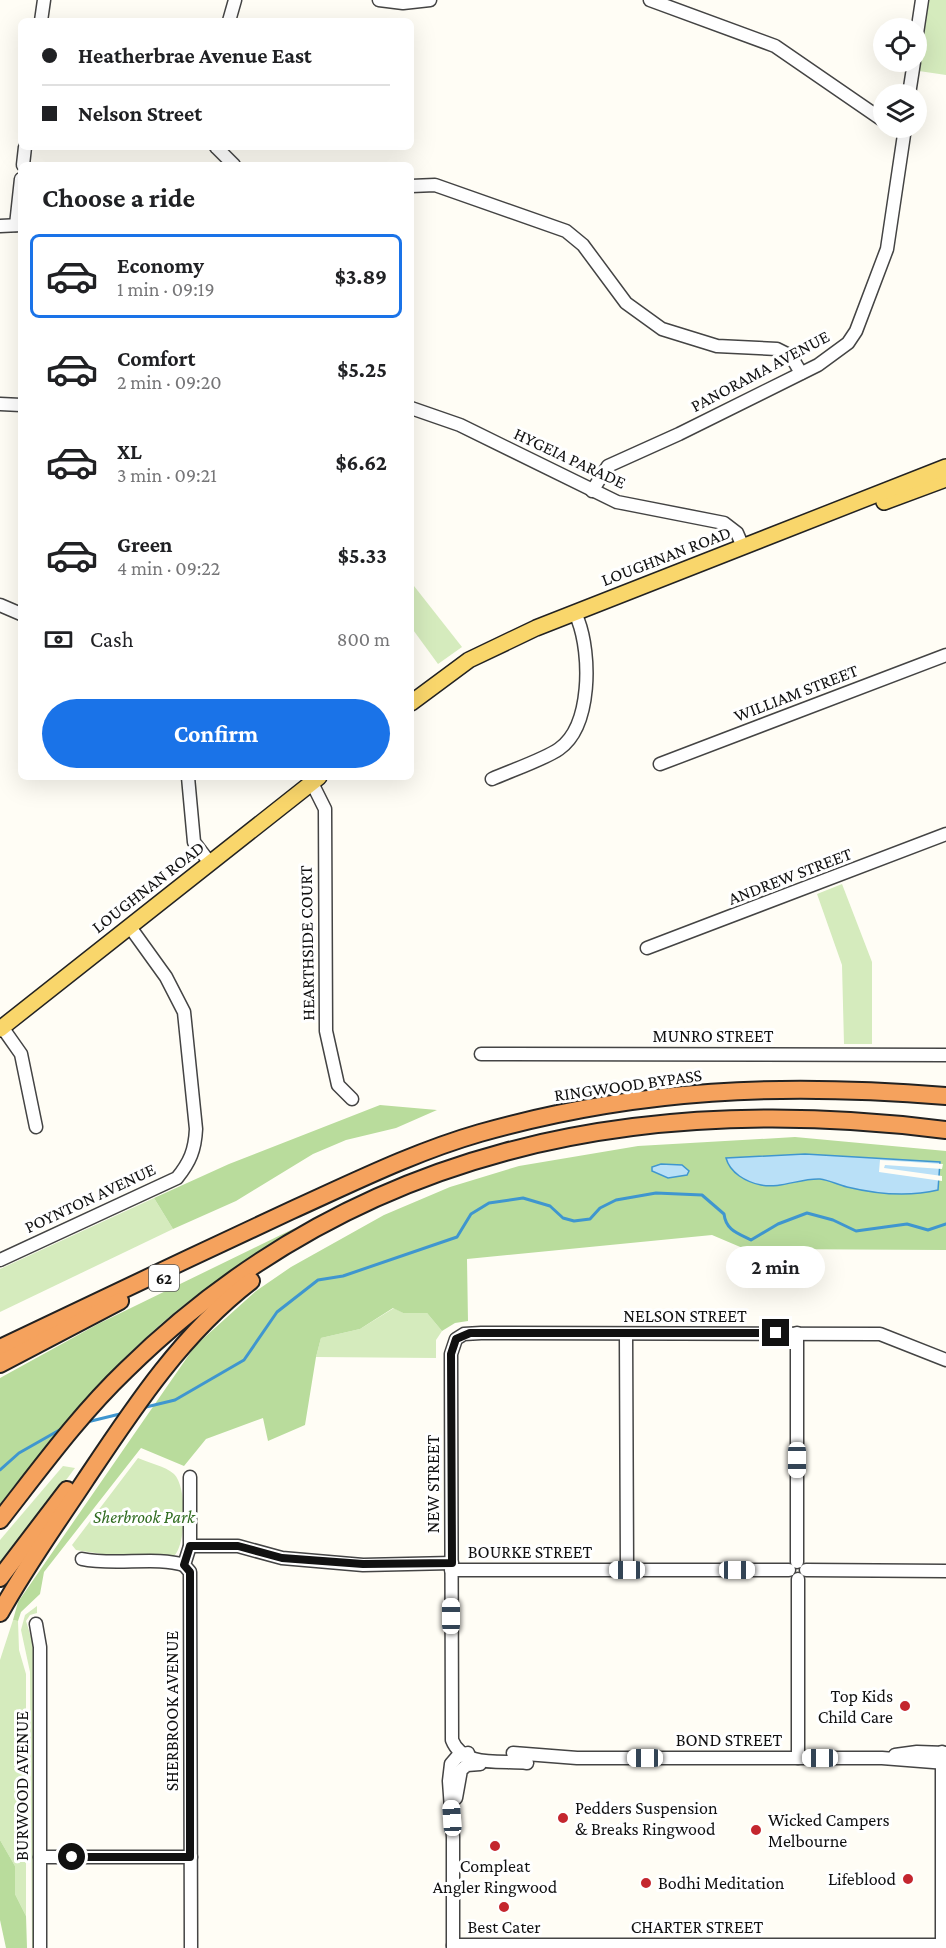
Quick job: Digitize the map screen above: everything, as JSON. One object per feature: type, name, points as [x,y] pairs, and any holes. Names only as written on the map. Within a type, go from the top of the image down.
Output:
[{"type":"highway","name":"RINGWOOD BYPASS","points":[[329,1193],[408,1158],[479,1133],[627,1101],[697,1093],[784,1088],[854,1089],[946,1096]]},
{"type":"highway","points":[[0,1520],[44,1463],[124,1371],[197,1307],[324,1222],[388,1192],[522,1146],[620,1127],[665,1122],[765,1116],[824,1118],[946,1130]]},
{"type":"highway","points":[[0,1578],[51,1510],[100,1454],[169,1362],[209,1318],[279,1260],[342,1221],[442,1173]]},
{"type":"highway","points":[[0,1348],[329,1193]]},
{"type":"highway","name":"62","points":[[0,1364],[329,1193]]},
{"type":"highway","points":[[0,1613],[100,1454]]},
{"type":"main road","name":"LOUGHNAN ROAD","points":[[414,701],[445,676],[496,646],[946,467]]},
{"type":"main road","name":"LOUGHNAN ROAD","points":[[414,709],[492,657],[578,620],[946,479]]},
{"type":"main road","name":"LOUGHNAN ROAD","points":[[1,1028],[316,780]]},
{"type":"street","points":[[41,18],[44,0]]},
{"type":"street","points":[[229,18],[235,0]]},
{"type":"street","points":[[379,0],[403,3],[430,0]]},
{"type":"street","points":[[650,0],[775,46],[873,114]]},
{"type":"street","points":[[919,18],[922,0]]},
{"type":"street","name":"PANORAMA AVENUE","points":[[592,491],[608,466],[801,373],[837,353],[848,343],[864,312],[887,249],[901,138]]},
{"type":"street","points":[[219,150],[231,162]]},
{"type":"street","points":[[414,186],[435,185],[566,231],[583,244],[626,303],[662,329],[693,341],[717,346],[777,349],[791,356],[801,373]]},
{"type":"street","points":[[0,226],[18,225]]},
{"type":"street","points":[[0,404],[18,405]]},
{"type":"street","name":"HYGEIA PARADE","points":[[414,409],[460,425],[592,491],[625,504],[724,523],[737,533],[743,547]]},
{"type":"street","points":[[0,605],[18,613]]},
{"type":"street","points":[[492,779],[557,751],[567,742],[574,729],[584,697],[588,666],[587,648],[578,620]]},
{"type":"street","name":"WILLIAM STREET","points":[[660,764],[946,655]]},
{"type":"street","points":[[188,780],[194,842],[210,863]]},
{"type":"street","name":"HEARTHSIDE COURT","points":[[316,780],[325,809],[326,1031],[338,1084],[352,1099]]},
{"type":"street","name":"ANDREW STREET","points":[[647,948],[946,834]]},
{"type":"street","name":"POYNTON AVENUE","points":[[0,1260],[177,1178],[190,1162],[195,1146],[196,1129],[184,1012],[166,977],[130,927]]},
{"type":"street","points":[[1,1028],[21,1054],[36,1127]]},
{"type":"street","name":"MUNRO STREET","points":[[481,1054],[946,1055]]},
{"type":"street","name":"NELSON STREET","points":[[456,1339],[470,1333],[887,1335],[946,1360]]},
{"type":"street","points":[[797,1333],[798,1758]]},
{"type":"street","points":[[626,1334],[627,1570]]},
{"type":"street","name":"NEW STREET","points":[[456,1339],[451,1354],[451,1730],[463,1763]]},
{"type":"street","name":"SHERBROOK AVENUE","points":[[190,1477],[190,1546],[184,1565],[190,1572],[191,1948]]},
{"type":"street","name":"BOURKE STREET","points":[[190,1546],[238,1546],[282,1558],[452,1567],[627,1570],[946,1570]]},
{"type":"street","points":[[82,1559],[99,1562],[184,1565]]},
{"type":"street","name":"BURWOOD AVENUE","points":[[36,1624],[40,1647],[40,1948]]},
{"type":"street","name":"BOND STREET","points":[[463,1763],[504,1753],[577,1758],[944,1758]]},
{"type":"street","name":"BOND STREET","points":[[463,1763],[474,1760],[527,1763],[577,1758]]},
{"type":"street","points":[[941,1947],[944,1758]]},
{"type":"street","points":[[453,1947],[451,1764],[463,1763]]},
{"type":"street","points":[[40,1857],[190,1857]]},
{"type":"street","name":"CHARTER STREET","points":[[453,1947],[941,1947]]},
{"type":"green space","points":[[928,0],[946,0],[946,75],[926,72]]},
{"type":"green space","points":[[414,586],[462,647],[438,664],[414,631]]},
{"type":"green space","points":[[842,884],[872,962],[872,1044],[844,1044],[842,965],[817,894]]},
{"type":"green space","points":[[380,1105],[437,1110],[396,1128],[346,1140],[313,1154],[236,1201],[173,1229],[154,1198],[229,1164]]},
{"type":"green space","points":[[795,1137],[946,1151],[946,1250],[745,1249],[712,1235],[467,1259],[468,1321],[455,1323],[442,1331],[427,1313],[403,1313],[393,1308],[360,1329],[321,1338],[305,1425],[268,1441],[263,1418],[206,1439],[184,1466],[141,1448],[44,1572],[40,1594],[21,1612],[18,1621],[13,1620],[18,1602],[195,1346],[256,1291],[291,1267],[384,1215],[450,1187],[519,1166],[638,1146]]},
{"type":"green space","points":[[154,1198],[173,1229],[0,1312],[0,1269]]},
{"type":"green space","points":[[295,1228],[185,1304],[130,1353],[72,1416],[0,1504],[0,1378],[98,1324]]},
{"type":"green space","points":[[394,1308],[403,1313],[427,1313],[442,1331],[436,1340],[436,1358],[316,1357],[321,1338],[360,1329]]},
{"type":"green space","name":"Sherbrook Park","points":[[138,1458],[166,1469],[178,1480],[184,1515],[181,1539],[174,1556],[115,1556],[76,1550],[72,1545]]},
{"type":"green space","points":[[63,1466],[75,1468],[0,1569],[0,1540]]},
{"type":"green space","points":[[37,1606],[37,1613],[30,1615],[26,1621],[35,1650],[35,1948],[32,1948],[30,1672],[21,1630],[25,1615]]},
{"type":"green space","points":[[13,1620],[18,1621],[19,1650],[26,1674],[26,1916],[15,1894],[15,1866],[0,1840],[0,1660]]},
{"type":"green space","points":[[0,1840],[15,1866],[15,1894],[26,1916],[27,1948],[6,1948],[0,1920]]},
{"type":"water","points":[[805,1154],[940,1162],[938,1190],[904,1194],[881,1193],[820,1179],[776,1186],[761,1185],[739,1176],[731,1168],[726,1158]]},
{"type":"water","points":[[661,1164],[682,1165],[689,1171],[687,1175],[668,1178],[652,1171],[652,1167]]},
{"type":"pier","points":[[880,1160],[943,1164],[942,1169],[885,1165],[884,1168],[942,1176],[942,1181],[879,1172]]},
{"type":"waterway","points":[[142,1408],[175,1400],[244,1360],[277,1312],[318,1280],[343,1276],[457,1237],[471,1214],[489,1203],[523,1198],[550,1206],[563,1218],[574,1221],[590,1219],[600,1208],[616,1200],[656,1193],[702,1195],[724,1214],[730,1227],[751,1240],[778,1224],[807,1213],[833,1220],[856,1231],[907,1224],[928,1230],[946,1224]]},
{"type":"waterway","points":[[87,1422],[124,1413]]},
{"type":"waterway","points":[[0,1470],[19,1453],[63,1428]]},
{"type":"place","name":"Top Kids Child Care","points":[[905,1706]]},
{"type":"place","name":"Pedders Suspension & Breaks Ringwood","points":[[563,1818]]},
{"type":"place","name":"Wicked Campers Melbourne","points":[[756,1830]]},
{"type":"place","name":"Compleat Angler Ringwood","points":[[495,1846]]},
{"type":"place","name":"Lifeblood","points":[[908,1879]]},
{"type":"place","name":"Bodhi Meditation","points":[[646,1883]]},
{"type":"place","name":"Best Cater","points":[[504,1907]]},
{"type":"route","points":[[72,1857],[190,1857],[190,1572],[184,1565],[190,1546],[238,1546],[282,1558],[363,1564],[452,1563],[451,1354],[452,1345],[460,1336],[470,1333],[776,1333]]}]
